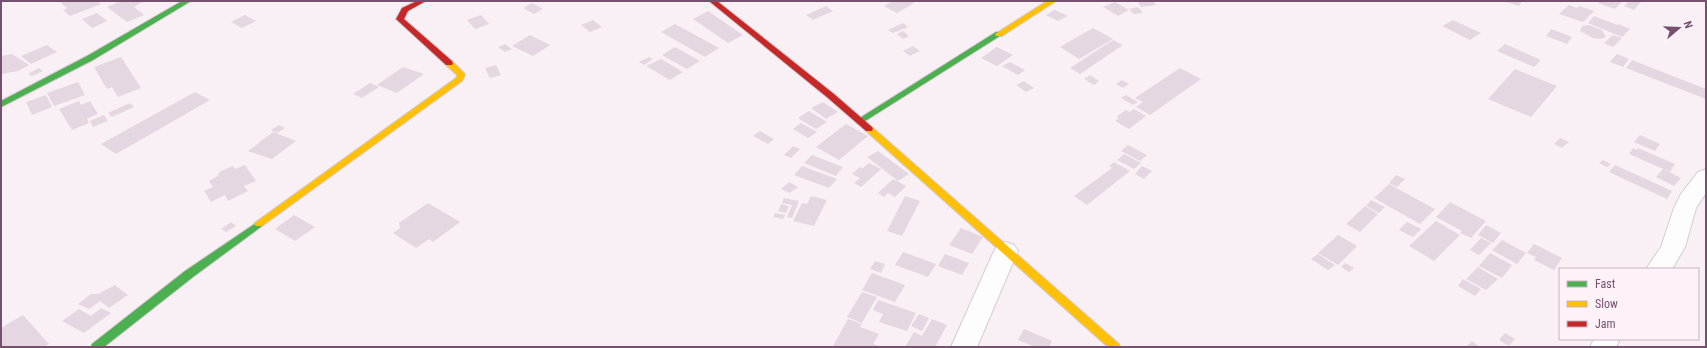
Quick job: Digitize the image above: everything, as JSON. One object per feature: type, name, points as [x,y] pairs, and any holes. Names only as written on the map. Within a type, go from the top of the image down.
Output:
[{"type":"street","points":[[1,104],[90,58],[187,1]]},
{"type":"street","points":[[96,347],[189,274],[459,79],[460,75],[457,70],[400,18],[401,13],[405,9],[422,1]]},
{"type":"street","points":[[713,1],[859,121],[1115,347]]},
{"type":"street","points":[[859,121],[1052,1]]},
{"type":"street","points":[[1659,268],[1667,260],[1676,244],[1686,206],[1706,177]]},
{"type":"street","points":[[964,347],[1006,251]]},
{"type":"building","points":[[97,1],[101,4],[70,16],[63,10],[67,8],[60,2]]},
{"type":"building","points":[[121,1],[141,1],[142,2],[134,7],[144,15],[127,22],[107,7]]},
{"type":"building","points":[[893,1],[911,1],[914,3],[897,13],[884,6]]},
{"type":"building","points":[[1137,1],[1153,1],[1156,5],[1141,7]]},
{"type":"building","points":[[1504,1],[1522,1],[1519,6]]},
{"type":"building","points":[[1600,1],[1623,1],[1615,9],[1598,3]]},
{"type":"building","points":[[1629,1],[1642,1],[1634,10],[1624,6]]},
{"type":"building","points":[[1115,2],[1129,10],[1118,16],[1103,7]]},
{"type":"building","points":[[532,3],[543,9],[534,14],[523,8]]},
{"type":"building","points":[[1569,5],[1577,8],[1579,6],[1594,11],[1583,22],[1559,14]]},
{"type":"building","points":[[826,6],[833,11],[813,20],[806,15]]},
{"type":"building","points":[[1138,7],[1143,13],[1134,14],[1129,9]]},
{"type":"building","points":[[1055,10],[1068,16],[1058,21],[1046,15]]},
{"type":"building","points":[[708,11],[743,35],[728,43],[693,19]]},
{"type":"building","points":[[97,13],[107,21],[92,28],[82,19]]},
{"type":"building","points":[[245,15],[256,21],[242,28],[231,22]]},
{"type":"building","points":[[481,15],[489,24],[475,29],[467,20]]},
{"type":"building","points":[[1594,16],[1630,29],[1622,37],[1588,23]]},
{"type":"building","points":[[593,20],[602,27],[590,32],[581,25]]},
{"type":"building","points":[[1453,20],[1481,33],[1470,40],[1442,26]]},
{"type":"building","points":[[903,23],[908,27],[893,33],[888,30]]},
{"type":"building","points":[[675,24],[719,48],[705,57],[661,32]]},
{"type":"building","points":[[1589,25],[1602,30],[1606,37],[1601,39],[1593,38],[1580,31],[1582,26]]},
{"type":"building","points":[[1093,28],[1113,39],[1079,59],[1060,47]]},
{"type":"building","points":[[1551,29],[1572,37],[1567,44],[1546,36]]},
{"type":"building","points":[[903,31],[909,36],[903,39],[897,34]]},
{"type":"building","points":[[530,35],[550,45],[533,56],[512,46]]},
{"type":"building","points":[[1613,35],[1622,38],[1613,47],[1604,43]]},
{"type":"building","points":[[1113,40],[1123,45],[1080,74],[1070,68]]},
{"type":"building","points":[[505,44],[512,49],[505,52],[498,47]]},
{"type":"building","points":[[1505,44],[1541,60],[1534,67],[1497,51]]},
{"type":"building","points":[[47,45],[57,52],[31,64],[21,56]]},
{"type":"building","points":[[913,46],[920,51],[910,56],[903,51]]},
{"type":"building","points":[[675,47],[700,61],[687,69],[662,55]]},
{"type":"building","points":[[997,47],[1013,55],[997,66],[981,58]]},
{"type":"building","points":[[12,54],[29,65],[18,71],[1,74],[1,56]]},
{"type":"building","points":[[1617,54],[1629,59],[1623,67],[1610,62]]},
{"type":"building","points":[[121,57],[141,88],[118,97],[112,87],[107,89],[94,67]]},
{"type":"building","points":[[649,57],[653,59],[644,65],[639,62]]},
{"type":"building","points":[[661,59],[683,72],[670,80],[646,66]]},
{"type":"building","points":[[1632,60],[1706,89],[1706,99],[1626,68]]},
{"type":"building","points":[[1010,62],[1025,70],[1018,75],[1002,66]]},
{"type":"building","points":[[496,65],[501,75],[490,78],[485,68]]},
{"type":"building","points":[[403,67],[424,74],[397,93],[377,85]]},
{"type":"building","points":[[39,68],[43,71],[32,76],[28,74]]},
{"type":"building","points":[[1180,68],[1201,79],[1150,115],[1136,107],[1143,102],[1135,98]]},
{"type":"building","points":[[1515,69],[1557,86],[1531,117],[1488,99]]},
{"type":"building","points":[[1090,75],[1099,81],[1094,85],[1084,79]]},
{"type":"building","points":[[1122,80],[1129,84],[1123,88],[1116,84]]},
{"type":"building","points":[[1024,81],[1034,88],[1026,92],[1016,85]]},
{"type":"building","points":[[78,82],[85,95],[54,106],[47,93]]},
{"type":"building","points":[[370,83],[379,87],[362,98],[353,94]]},
{"type":"building","points":[[195,92],[210,100],[116,154],[101,144]]},
{"type":"building","points":[[46,95],[52,107],[32,115],[26,102]]},
{"type":"building","points":[[1126,95],[1138,102],[1133,105],[1121,98]]},
{"type":"building","points":[[79,101],[81,105],[90,101],[98,114],[87,119],[89,123],[72,130],[59,109]]},
{"type":"building","points":[[823,102],[838,112],[826,119],[811,108]]},
{"type":"building","points":[[130,103],[134,107],[112,117],[108,113]]},
{"type":"building","points":[[1134,109],[1146,116],[1129,129],[1115,121],[1119,118],[1116,117],[1126,110],[1130,112]]},
{"type":"building","points":[[809,111],[827,122],[816,129],[798,118]]},
{"type":"building","points":[[104,115],[108,121],[93,127],[90,121]]},
{"type":"building","points":[[801,123],[817,132],[808,138],[793,129]]},
{"type":"building","points":[[846,124],[868,136],[839,160],[816,147]]},
{"type":"building","points":[[279,125],[285,128],[277,133],[271,130]]},
{"type":"building","points":[[760,131],[774,139],[768,144],[753,136]]},
{"type":"building","points":[[273,132],[296,141],[272,159],[248,151]]},
{"type":"building","points":[[1640,135],[1660,144],[1655,151],[1634,142]]},
{"type":"building","points":[[1560,138],[1569,142],[1562,148],[1554,144]]},
{"type":"building","points":[[1128,145],[1147,155],[1140,161],[1121,151]]},
{"type":"building","points":[[793,146],[800,149],[791,158],[784,155]]},
{"type":"building","points":[[1633,148],[1637,150],[1638,148],[1675,164],[1670,172],[1629,154]]},
{"type":"building","points":[[878,151],[909,174],[898,181],[867,157]]},
{"type":"building","points":[[1124,154],[1141,163],[1134,169],[1117,160]]},
{"type":"building","points":[[812,155],[843,167],[836,176],[804,163]]},
{"type":"building","points":[[1603,160],[1611,164],[1607,167],[1599,163]]},
{"type":"building","points":[[1114,162],[1130,171],[1087,205],[1074,196],[1112,168],[1109,166]]},
{"type":"building","points":[[869,163],[881,169],[861,187],[854,183],[860,178],[852,174],[860,167],[863,168]]},
{"type":"building","points":[[245,165],[256,181],[244,186],[248,191],[228,201],[225,195],[211,202],[204,191],[213,187],[209,181],[218,176],[219,172],[233,166],[235,169]]},
{"type":"building","points":[[1615,165],[1672,191],[1667,199],[1609,172]]},
{"type":"building","points":[[802,166],[837,179],[829,188],[794,175]]},
{"type":"building","points":[[1142,166],[1152,171],[1144,179],[1135,174]]},
{"type":"building","points":[[1663,169],[1681,178],[1674,186],[1656,177]]},
{"type":"building","points":[[1396,175],[1405,179],[1397,187],[1389,183]]},
{"type":"building","points":[[893,179],[906,186],[895,197],[888,193],[884,197],[878,193]]},
{"type":"building","points":[[789,182],[798,187],[790,193],[781,189]]},
{"type":"building","points":[[1389,184],[1435,209],[1420,224],[1374,198]]},
{"type":"building","points":[[811,196],[827,200],[814,226],[793,221],[802,203],[807,204]]},
{"type":"building","points":[[905,196],[920,201],[902,236],[887,231]]},
{"type":"building","points":[[784,198],[799,201],[792,218],[787,217],[792,205],[782,203]]},
{"type":"building","points":[[1371,200],[1385,207],[1379,213],[1366,206]]},
{"type":"building","points":[[1450,202],[1486,221],[1471,238],[1460,233],[1462,231],[1436,217]]},
{"type":"building","points":[[428,203],[460,222],[433,242],[429,239],[416,248],[393,233],[400,228],[399,223]]},
{"type":"building","points":[[781,204],[789,206],[786,213],[778,211]]},
{"type":"building","points":[[1365,206],[1378,214],[1360,232],[1346,224]]},
{"type":"building","points":[[775,213],[785,215],[783,219],[773,217]]},
{"type":"building","points":[[294,215],[315,227],[295,241],[275,229]]},
{"type":"building","points":[[1436,221],[1460,235],[1434,261],[1409,246]]},
{"type":"building","points":[[231,222],[236,226],[226,232],[221,229]]},
{"type":"building","points":[[1407,222],[1421,229],[1413,237],[1399,230]]},
{"type":"building","points":[[1486,225],[1501,233],[1493,243],[1478,235]]},
{"type":"building","points":[[961,228],[983,237],[972,254],[949,245]]},
{"type":"building","points":[[1338,235],[1357,246],[1338,265],[1318,253]]},
{"type":"building","points":[[1481,238],[1491,243],[1479,255],[1470,250]]},
{"type":"building","points":[[1502,240],[1526,253],[1517,264],[1492,250]]},
{"type":"building","points":[[1534,244],[1562,258],[1554,270],[1534,260],[1536,257],[1527,253]]},
{"type":"building","points":[[903,252],[936,264],[928,277],[895,265]]},
{"type":"building","points":[[1490,253],[1512,265],[1502,278],[1479,266]]},
{"type":"building","points":[[945,254],[969,263],[962,275],[938,266]]},
{"type":"building","points":[[1318,254],[1335,265],[1328,270],[1311,259]]},
{"type":"building","points":[[875,261],[885,264],[881,273],[870,269]]},
{"type":"building","points":[[1345,263],[1354,268],[1349,272],[1341,267]]},
{"type":"building","points":[[1478,267],[1498,279],[1486,290],[1466,279]]},
{"type":"building","points":[[872,273],[905,285],[895,302],[862,290]]},
{"type":"building","points":[[1463,279],[1481,289],[1475,296],[1458,286]]},
{"type":"building","points":[[115,285],[128,295],[109,308],[100,301],[89,309],[78,304],[91,294],[98,294]]},
{"type":"building","points":[[862,292],[877,297],[862,323],[847,317]]},
{"type":"building","points":[[878,300],[916,313],[907,331],[879,322],[883,314],[873,310]]},
{"type":"building","points":[[101,308],[111,313],[84,333],[62,321],[79,309],[91,316]]},
{"type":"building","points":[[919,314],[929,318],[922,331],[911,326]]},
{"type":"building","points":[[23,315],[49,344],[44,347],[1,347],[1,328]]},
{"type":"building","points":[[848,319],[862,324],[860,327],[879,334],[873,344],[882,347],[833,346]]},
{"type":"building","points":[[932,319],[947,325],[935,347],[905,347],[914,332],[922,336]]},
{"type":"building","points":[[1024,329],[1052,341],[1049,347],[1035,347],[1018,340]]},
{"type":"building","points":[[1505,333],[1515,339],[1509,346],[1499,340]]},
{"type":"building","points":[[1472,341],[1480,347],[1466,347]]},
{"type":"traffic: fast","points":[[1,104],[90,58],[187,1]]},
{"type":"traffic: fast","points":[[859,121],[999,34]]},
{"type":"traffic: fast","points":[[96,347],[189,274],[259,224]]},
{"type":"traffic: slow","points":[[999,34],[1052,1]]},
{"type":"traffic: slow","points":[[259,224],[459,79],[461,75],[449,63]]},
{"type":"traffic: slow","points":[[869,129],[1115,347]]},
{"type":"traffic: jam","points":[[422,1],[405,10],[400,19],[449,63]]},
{"type":"traffic: jam","points":[[713,1],[831,96],[869,129]]}]
